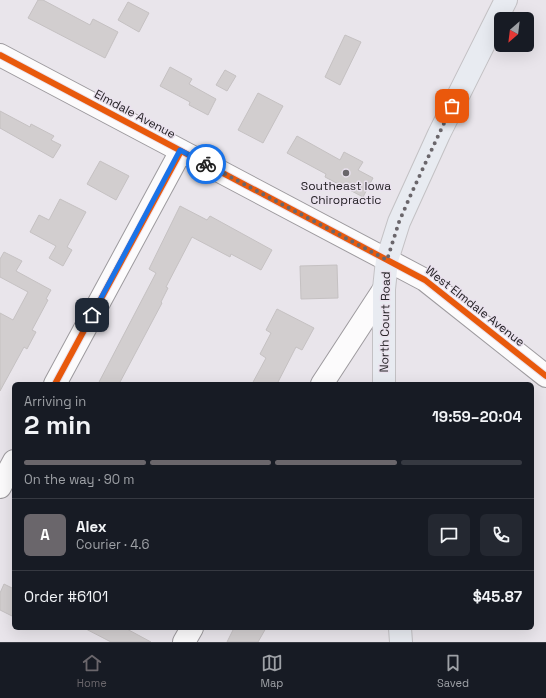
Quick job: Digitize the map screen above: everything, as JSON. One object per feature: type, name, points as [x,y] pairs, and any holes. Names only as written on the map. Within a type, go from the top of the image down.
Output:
[{"type":"main road","name":"North Court Road","points":[[384,382],[384,289],[387,260],[399,222],[412,192],[506,0]]},
{"type":"main road","points":[[400,630],[401,642]]},
{"type":"street","name":"Elmdale Avenue","points":[[0,55],[387,260]]},
{"type":"street","points":[[56,382],[180,150]]},
{"type":"street","name":"West Elmdale Avenue","points":[[387,260],[425,280],[546,376]]},
{"type":"street","points":[[323,382],[384,289]]},
{"type":"street","points":[[0,487],[12,465]]},
{"type":"street","points":[[184,642],[191,630]]},
{"type":"building","points":[[38,0],[43,0],[90,25],[93,19],[118,32],[105,58],[28,18]]},
{"type":"building","points":[[128,2],[149,13],[139,32],[118,20]]},
{"type":"building","points":[[345,35],[361,42],[340,85],[325,77]]},
{"type":"building","points":[[170,67],[192,79],[189,84],[216,99],[208,115],[189,105],[190,102],[160,86]]},
{"type":"building","points":[[225,70],[236,76],[227,91],[216,85]]},
{"type":"building","points":[[258,93],[283,106],[263,143],[238,130]]},
{"type":"building","points":[[0,111],[30,127],[31,124],[54,136],[51,140],[61,145],[53,158],[0,128]]},
{"type":"building","points":[[297,136],[340,160],[344,152],[363,162],[358,170],[373,178],[363,197],[325,177],[326,174],[287,153]]},
{"type":"building","points":[[100,161],[129,176],[116,200],[87,184]]},
{"type":"building","points":[[60,199],[86,212],[67,247],[72,250],[63,266],[49,258],[56,246],[30,232],[39,215],[49,220]]},
{"type":"building","points":[[180,206],[207,220],[210,216],[272,250],[261,270],[231,254],[230,257],[192,237],[166,287],[168,288],[161,302],[162,303],[120,382],[99,382],[156,273],[149,269]]},
{"type":"building","points":[[4,252],[22,261],[16,271],[51,290],[46,299],[48,300],[32,330],[36,332],[27,349],[24,347],[0,391],[0,313],[13,320],[28,292],[0,277],[0,259]]},
{"type":"building","points":[[337,265],[338,298],[301,299],[300,266]]},
{"type":"building","points":[[277,309],[314,328],[302,350],[296,347],[278,382],[253,382],[266,358],[260,354],[271,333],[266,330]]},
{"type":"building","points":[[4,584],[12,588],[12,616],[0,610],[0,593]]},
{"type":"building","points":[[88,630],[129,630],[151,642],[111,642]]},
{"type":"building","points":[[233,630],[265,630],[258,642],[227,642]]},
{"type":"cycle path","points":[[0,55],[425,280],[546,376]]},
{"type":"cycle path","points":[[56,382],[181,151]]},
{"type":"way so far","points":[[206,164],[387,260],[399,222],[452,106]]},
{"type":"place","name":"Southeast Iowa Chiropractic","points":[[346,173]]},
{"type":"route","points":[[92,315],[180,150],[206,164]]}]
